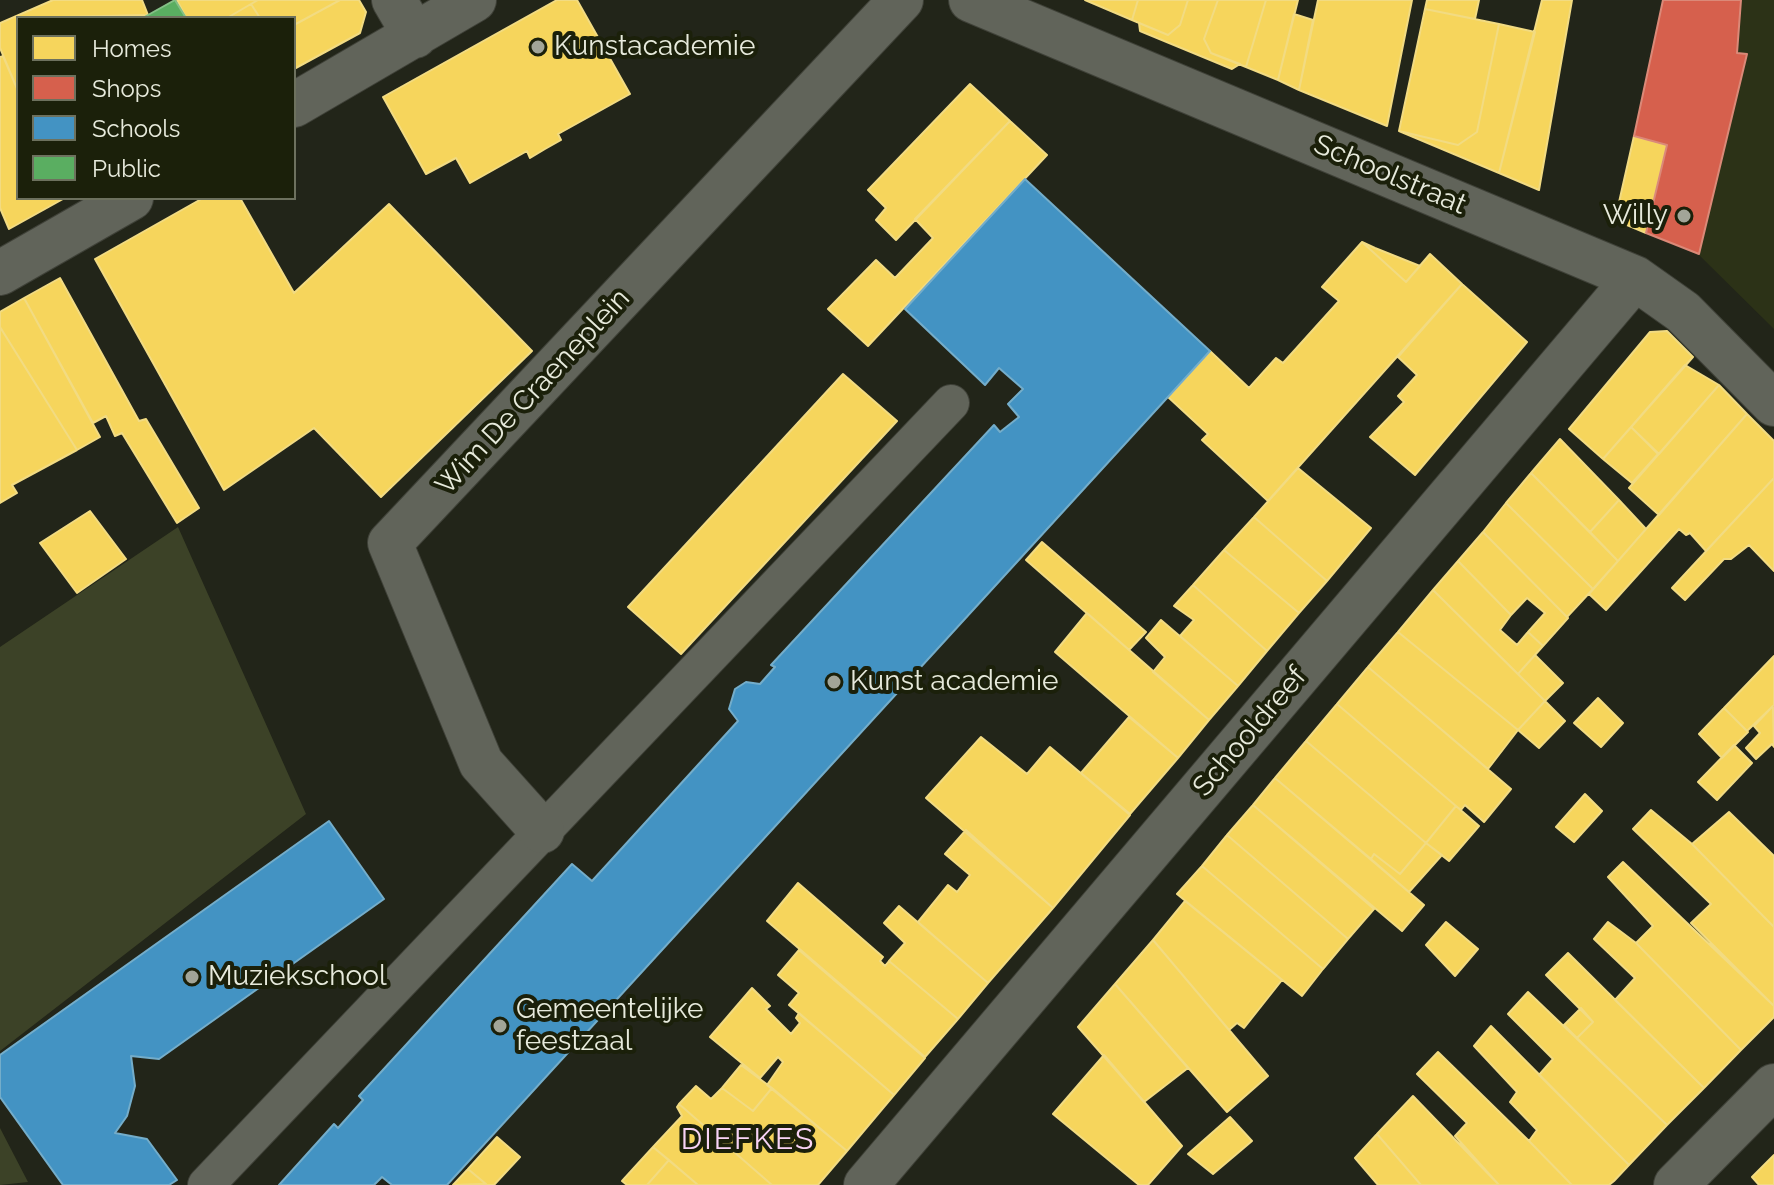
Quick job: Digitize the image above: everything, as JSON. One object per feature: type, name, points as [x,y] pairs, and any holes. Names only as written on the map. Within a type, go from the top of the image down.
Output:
[{"type":"street","points":[[296,103],[405,18],[474,0]]},
{"type":"street","name":"Wim De Craeneplein","points":[[542,831],[481,763],[390,543],[901,0]]},
{"type":"street","name":"Schoolstraat","points":[[971,0],[1635,278],[1683,312],[1774,404]]},
{"type":"street","points":[[0,273],[128,200]]},
{"type":"street","name":"Schooldreef","points":[[866,1185],[1635,278]]},
{"type":"street","points":[[1676,1185],[1774,1086]]},
{"type":"lane","points":[[206,1185],[951,403]]},
{"type":"shaded area","points":[[1663,0],[1774,0],[1774,329],[1699,255],[1646,233],[1634,136]]},
{"type":"shaded area","points":[[178,527],[306,814],[0,1051],[0,647]]},
{"type":"shaded area","points":[[0,1128],[28,1182],[0,1185]]},
{"type":"building: Homes","points":[[53,0],[142,0],[148,15],[105,16],[16,16]]},
{"type":"building: Homes","points":[[177,0],[258,0],[230,16],[185,16]]},
{"type":"building: Homes","points":[[258,0],[340,0],[296,24],[296,16],[259,16],[251,4]]},
{"type":"building: Homes","points":[[340,0],[359,0],[366,12],[360,33],[296,68],[296,24]]},
{"type":"building: Homes","name":"Kunstacademie","points":[[557,0],[577,0],[630,94],[558,134],[561,140],[530,158],[527,151],[470,183],[456,158],[426,174],[383,97]]},
{"type":"building: Homes","points":[[1085,0],[1138,0],[1132,20]]},
{"type":"building: Homes","points":[[1138,0],[1188,0],[1180,25],[1168,35],[1132,20]]},
{"type":"building: Homes","points":[[1188,0],[1218,0],[1204,39],[1211,53],[1240,64],[1232,69],[1140,31],[1139,23],[1168,35],[1180,25]]},
{"type":"building: Homes","points":[[1218,0],[1266,0],[1246,67],[1211,53],[1204,39]]},
{"type":"building: Homes","points":[[1266,0],[1298,0],[1278,80],[1246,67]]},
{"type":"building: Homes","points":[[1318,0],[1412,0],[1387,126],[1299,90]]},
{"type":"building: Homes","points":[[1427,0],[1479,0],[1475,19],[1425,9]]},
{"type":"building: Homes","points":[[1542,0],[1572,0],[1539,190],[1499,173]]},
{"type":"building: Homes","points":[[251,4],[259,16],[230,16]]},
{"type":"building: Homes","points":[[1425,9],[1499,24],[1477,132],[1458,145],[1399,131]]},
{"type":"building: Homes","points":[[1294,14],[1313,20],[1299,90],[1278,80]]},
{"type":"building: Homes","points":[[16,16],[16,86],[0,48],[0,23]]},
{"type":"building: Homes","points":[[1499,24],[1535,32],[1499,173],[1399,131],[1458,145],[1477,132]]},
{"type":"building: Homes","points":[[3,56],[16,86],[16,200],[61,200],[9,229],[0,208],[0,57]]},
{"type":"building: Homes","points":[[970,84],[1010,121],[896,240],[876,220],[886,208],[868,190]]},
{"type":"building: Homes","points":[[1010,121],[1047,155],[868,346],[828,309],[876,260],[895,278],[933,238],[915,219]]},
{"type":"building: Homes","points":[[1634,136],[1667,145],[1646,233],[1615,220]]},
{"type":"building: Homes","points":[[199,200],[241,200],[294,293],[389,204],[532,351],[381,497],[314,428],[224,490],[95,259]]},
{"type":"building: Homes","points":[[1362,242],[1406,282],[1430,254],[1462,284],[1268,501],[1202,440],[1208,434],[1168,397],[1210,351],[1249,388],[1276,358],[1283,363],[1339,301],[1322,287]]},
{"type":"building: Homes","points":[[1362,242],[1375,248],[1420,266],[1406,282]]},
{"type":"building: Homes","points":[[60,278],[139,421],[146,419],[199,508],[177,523],[122,433],[115,436],[106,416],[93,423],[24,298]]},
{"type":"building: Homes","points":[[1462,284],[1527,342],[1415,475],[1370,437],[1404,402],[1398,396],[1417,375],[1398,357]]},
{"type":"building: Homes","points":[[24,298],[100,437],[77,450],[0,327],[0,312]]},
{"type":"building: Homes","points":[[0,327],[77,450],[12,485],[17,493],[0,503]]},
{"type":"building: Homes","points":[[1667,331],[1693,357],[1603,459],[1569,429],[1650,332]]},
{"type":"building: Homes","points":[[1685,365],[1719,385],[1659,454],[1631,427]]},
{"type":"building: Homes","points":[[843,374],[897,421],[681,654],[628,607]]},
{"type":"building: Homes","points":[[1719,385],[1747,414],[1659,515],[1629,488]]},
{"type":"building: Homes","points":[[1747,414],[1774,441],[1774,478],[1706,551],[1690,533],[1686,535],[1679,529],[1606,610],[1589,594]]},
{"type":"building: Homes","points":[[1631,427],[1658,454],[1632,483],[1603,459]]},
{"type":"building: Homes","points":[[1560,439],[1619,500],[1590,532],[1531,473]]},
{"type":"building: Homes","points":[[1298,468],[1371,528],[1327,581],[1254,517]]},
{"type":"building: Homes","points":[[1531,473],[1618,561],[1593,589],[1506,503]]},
{"type":"building: Homes","points":[[1774,478],[1774,571],[1749,545],[1731,559],[1724,559],[1685,600],[1672,588]]},
{"type":"building: Homes","points":[[1619,500],[1646,529],[1618,561],[1590,532]]},
{"type":"building: Homes","points":[[1506,503],[1593,589],[1567,617],[1483,532]]},
{"type":"building: Homes","points":[[90,511],[126,559],[77,593],[40,543]]},
{"type":"building: Homes","points":[[1254,517],[1327,581],[1299,613],[1224,550]]},
{"type":"building: Homes","points":[[1483,532],[1568,618],[1543,646],[1528,632],[1545,613],[1527,598],[1511,615],[1458,561]]},
{"type":"building: Homes","points":[[1042,542],[1146,632],[1129,650],[1026,560]]},
{"type":"building: Homes","points":[[1224,550],[1299,613],[1267,651],[1193,585]]},
{"type":"building: Homes","points":[[1458,561],[1511,615],[1500,630],[1517,645],[1528,632],[1543,646],[1518,674],[1433,590]]},
{"type":"building: Homes","points":[[1193,585],[1267,651],[1238,686],[1180,636],[1194,620],[1174,606]]},
{"type":"building: Homes","points":[[1433,590],[1545,701],[1518,730],[1398,632]]},
{"type":"building: Homes","points":[[1087,613],[1209,720],[1178,758],[1055,652]]},
{"type":"building: Homes","points":[[1161,620],[1238,686],[1209,720],[1153,672],[1165,657],[1146,638]]},
{"type":"building: Homes","points":[[1398,632],[1518,730],[1488,769],[1368,667]]},
{"type":"building: Homes","points":[[1535,655],[1563,683],[1545,701],[1518,674]]},
{"type":"building: Homes","points":[[1774,656],[1774,705],[1747,731],[1724,708]]},
{"type":"building: Homes","points":[[1368,667],[1511,789],[1484,822],[1465,805],[1461,810],[1456,806],[1337,704]]},
{"type":"building: Homes","points":[[1598,698],[1623,723],[1601,747],[1574,723]]},
{"type":"building: Homes","points":[[1545,701],[1565,721],[1539,748],[1518,730]]},
{"type":"building: Homes","points":[[1337,704],[1456,806],[1426,843],[1306,741]]},
{"type":"building: Homes","points":[[1773,706],[1774,747],[1772,744],[1756,759],[1746,748],[1760,733],[1754,726]]},
{"type":"building: Homes","points":[[1724,708],[1748,732],[1722,758],[1699,734]]},
{"type":"building: Homes","points":[[1129,717],[1178,758],[1130,814],[1081,773]]},
{"type":"building: Homes","points":[[981,737],[1027,774],[1050,747],[1130,815],[1053,908],[926,798]]},
{"type":"building: Homes","points":[[1306,741],[1426,843],[1400,874],[1374,854],[1371,859],[1275,778]]},
{"type":"building: Homes","points":[[1734,745],[1752,763],[1717,800],[1698,782]]},
{"type":"building: Homes","points":[[1275,778],[1424,905],[1402,931],[1253,805]]},
{"type":"building: Homes","points":[[1585,794],[1602,811],[1574,842],[1556,827]]},
{"type":"building: Homes","points":[[1253,805],[1374,909],[1348,939],[1227,835]]},
{"type":"building: Homes","points":[[1456,806],[1479,826],[1449,861],[1426,843]]},
{"type":"building: Homes","points":[[1651,810],[1692,844],[1774,927],[1774,1006],[1691,923],[1711,904],[1633,829]]},
{"type":"building: Homes","points":[[1729,812],[1774,856],[1774,927],[1692,844]]},
{"type":"building: Homes","points":[[966,830],[1053,908],[988,983],[918,922],[948,885],[957,892],[970,875],[945,854]]},
{"type":"building: Homes","points":[[1227,835],[1348,939],[1323,969],[1202,866]]},
{"type":"building: Homes","points":[[1426,843],[1442,855],[1409,892],[1371,859],[1374,854],[1400,874]]},
{"type":"building: Homes","points":[[1623,862],[1774,1006],[1774,1017],[1741,1050],[1636,943],[1653,926],[1608,877]]},
{"type":"building: Homes","points":[[1202,866],[1323,969],[1302,996],[1177,894]]},
{"type":"building: Homes","points":[[798,883],[883,957],[880,961],[885,966],[889,961],[958,1019],[925,1057],[767,921]]},
{"type":"building: Homes","points":[[1185,901],[1282,980],[1244,1028],[1237,1023],[1229,1030],[1153,940]]},
{"type":"building: Homes","points":[[899,906],[988,983],[958,1019],[889,961],[905,943],[884,923]]},
{"type":"building: Homes","points":[[1446,922],[1478,949],[1455,976],[1426,945]]},
{"type":"building: Homes","points":[[1608,922],[1636,943],[1741,1050],[1704,1088],[1615,1000],[1635,978],[1594,939]]},
{"type":"building: Homes","points":[[1153,940],[1268,1076],[1227,1112],[1115,984]]},
{"type":"building: Homes","points":[[799,950],[925,1058],[894,1095],[789,1005],[799,993],[778,975]]},
{"type":"building: Homes","points":[[1568,953],[1704,1088],[1667,1125],[1577,1038],[1593,1022],[1546,975]]},
{"type":"building: Homes","points":[[1115,984],[1188,1068],[1144,1102],[1078,1027]]},
{"type":"building: Homes","points":[[752,988],[770,1006],[766,1009],[791,1034],[800,1023],[796,1018],[799,1013],[894,1095],[847,1151],[767,1085],[783,1062],[778,1057],[760,1078],[710,1037]]},
{"type":"building: Homes","points":[[1528,992],[1667,1125],[1629,1165],[1539,1075],[1553,1059],[1508,1014]]},
{"type":"building: Homes","points":[[1581,1008],[1593,1022],[1577,1038],[1564,1025]]},
{"type":"building: Homes","points":[[1491,1026],[1629,1165],[1609,1185],[1572,1185],[1529,1141],[1537,1130],[1510,1102],[1517,1092],[1474,1046]]},
{"type":"building: Homes","points":[[1438,1052],[1572,1185],[1499,1185],[1455,1136],[1467,1123],[1417,1074]]},
{"type":"building: Homes","points":[[1104,1055],[1182,1146],[1148,1185],[1139,1185],[1053,1114]]},
{"type":"building: Homes","points":[[741,1065],[772,1088],[753,1111],[722,1088]]},
{"type":"building: Homes","points":[[696,1086],[711,1099],[722,1088],[753,1111],[772,1088],[847,1151],[818,1185],[772,1185],[679,1104]]},
{"type":"building: Homes","points":[[1413,1096],[1499,1185],[1421,1185],[1377,1134]]},
{"type":"building: Homes","points":[[679,1104],[772,1185],[698,1185],[653,1147],[682,1116],[677,1107]]},
{"type":"building: Homes","points":[[1230,1117],[1252,1141],[1213,1174],[1188,1154]]},
{"type":"building: Homes","points":[[1377,1134],[1421,1185],[1378,1185],[1355,1158]]},
{"type":"building: Homes","points":[[497,1137],[520,1157],[494,1185],[487,1185],[468,1169]]},
{"type":"building: Homes","points":[[653,1147],[669,1160],[647,1185],[627,1185],[622,1181]]},
{"type":"building: Homes","points":[[1774,1155],[1774,1185],[1759,1185],[1752,1177]]},
{"type":"building: Homes","points":[[669,1160],[698,1185],[647,1185]]},
{"type":"building: Homes","points":[[468,1169],[486,1184],[453,1185]]},
{"type":"building: Shops","points":[[1663,0],[1741,0],[1737,53],[1747,54],[1699,254],[1646,233],[1667,145],[1634,136]]},
{"type":"building: Schools","name":"Kunst academie","points":[[1025,179],[1210,351],[447,1185],[392,1185],[382,1177],[374,1185],[279,1185],[334,1124],[338,1128],[363,1100],[359,1096],[572,864],[592,881],[738,721],[729,709],[735,689],[746,682],[760,684],[775,667],[771,665],[994,425],[1000,432],[1019,417],[1008,404],[1023,389],[999,368],[985,385],[905,309]]},
{"type":"building: Schools","name":"Muziekschool","points":[[329,821],[384,899],[159,1059],[131,1056],[135,1086],[127,1116],[115,1133],[147,1139],[177,1180],[169,1185],[63,1185],[0,1097],[0,1055]]},
{"type":"building: Public","points":[[175,0],[185,16],[146,16]]},
{"type":"place","name":"Kunstacademie","points":[[538,47]]},
{"type":"place","name":"Willy","points":[[1684,216]]},
{"type":"place","name":"Kunst academie","points":[[834,682]]},
{"type":"place","name":"Muziekschool","points":[[192,977]]},
{"type":"place","name":"Gemeentelijke feestzaal","points":[[500,1026]]},
{"type":"district","name":"DIEFKES","points":[[748,1140]]}]
